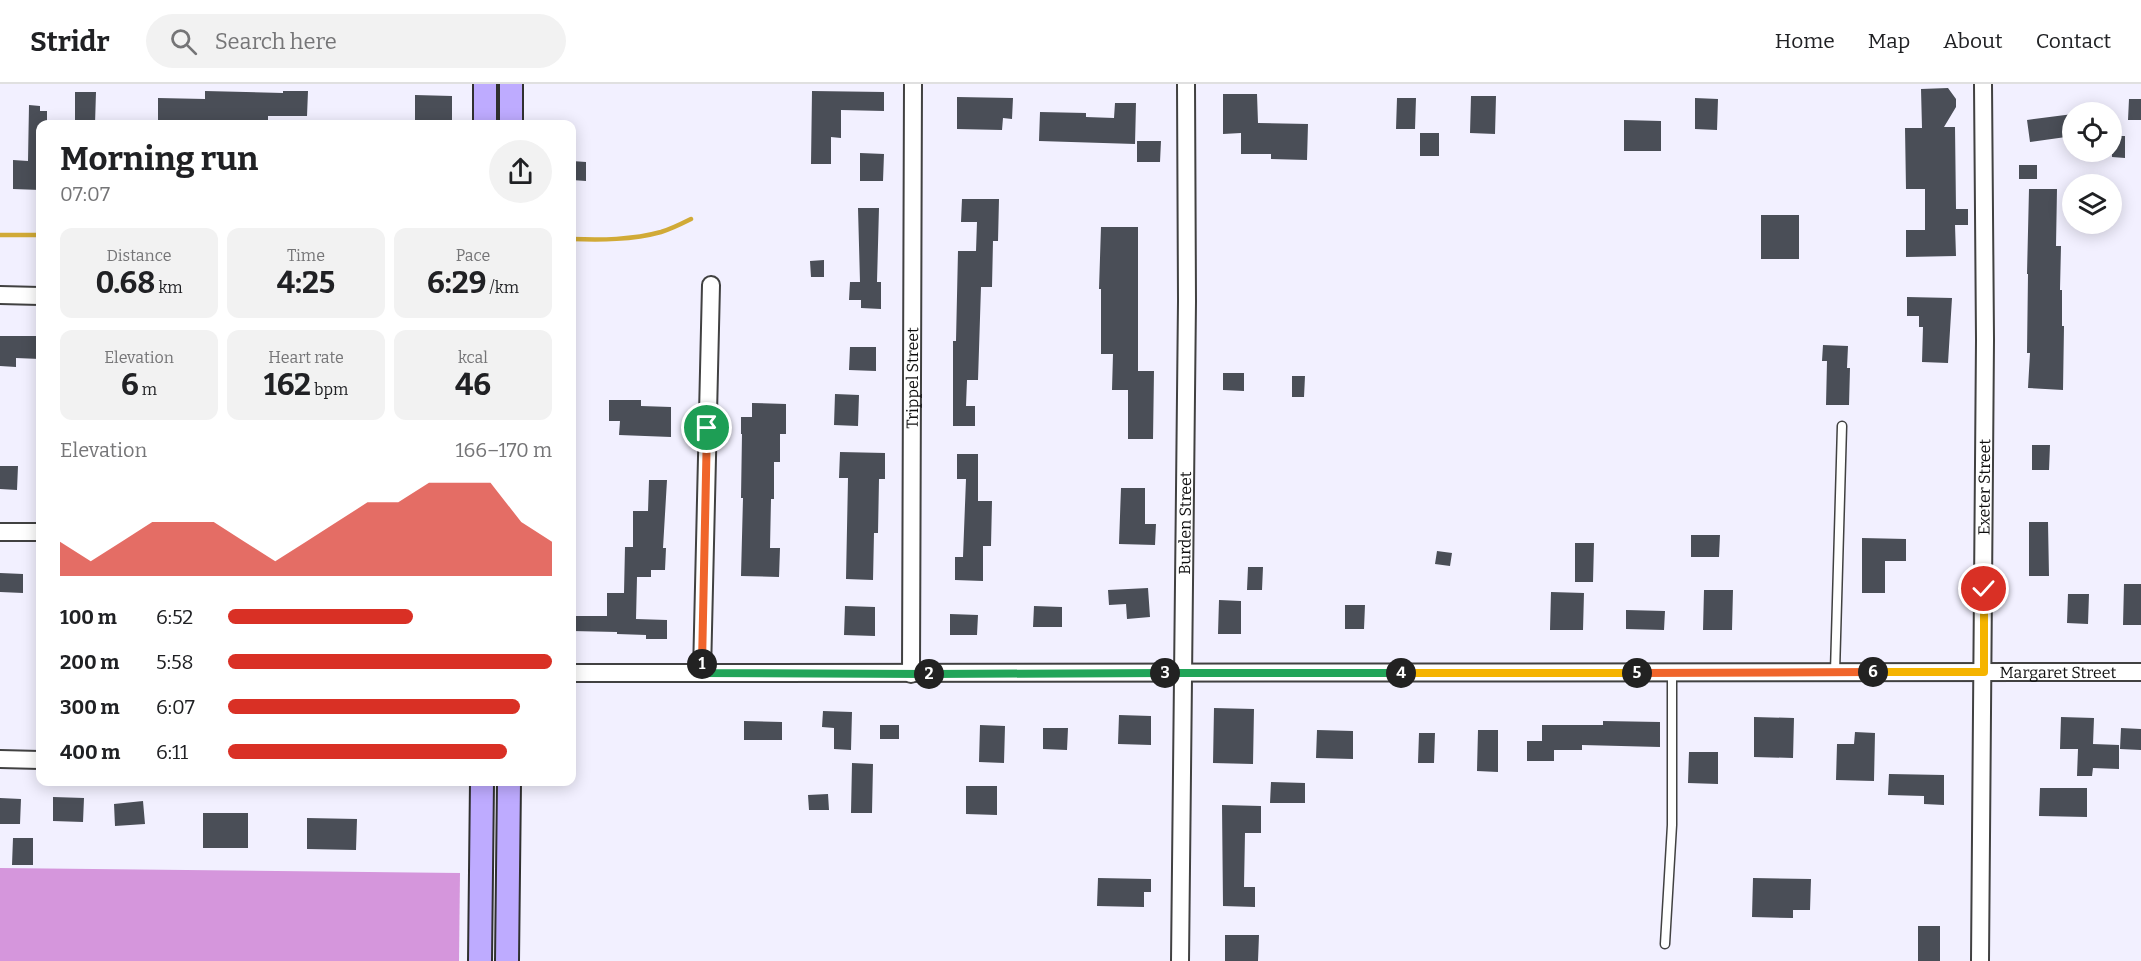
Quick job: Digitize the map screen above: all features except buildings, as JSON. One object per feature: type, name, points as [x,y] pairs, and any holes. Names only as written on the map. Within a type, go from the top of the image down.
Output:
[{"type":"main road","points":[[485,84],[485,120]]},
{"type":"main road","points":[[511,84],[512,120]]},
{"type":"main road","points":[[480,961],[482,786]]},
{"type":"main road","points":[[507,961],[509,786]]},
{"type":"street","name":"Trippel Street","points":[[911,674],[913,84]]},
{"type":"street","name":"Burden Street","points":[[1180,961],[1187,301],[1186,84]]},
{"type":"street","name":"Exeter Street","points":[[1980,961],[1984,672],[1983,84]]},
{"type":"street","points":[[702,673],[711,285]]},
{"type":"street","points":[[0,295],[36,296]]},
{"type":"street","points":[[0,532],[36,532]]},
{"type":"street","name":"Margaret Street","points":[[576,673],[2141,672]]},
{"type":"street","points":[[0,759],[36,760]]},
{"type":"lane","points":[[1835,672],[1842,426]]},
{"type":"lane","points":[[1665,944],[1672,825],[1672,673]]},
{"type":"shaded area","points":[[0,868],[460,873],[459,961],[0,961]]},
{"type":"waterway","points":[[576,239],[639,237],[665,231],[691,219]]},
{"type":"waterway","points":[[0,235],[36,235]]},
{"type":"route","points":[[707,428],[702,673],[1984,672],[1984,589]]}]
